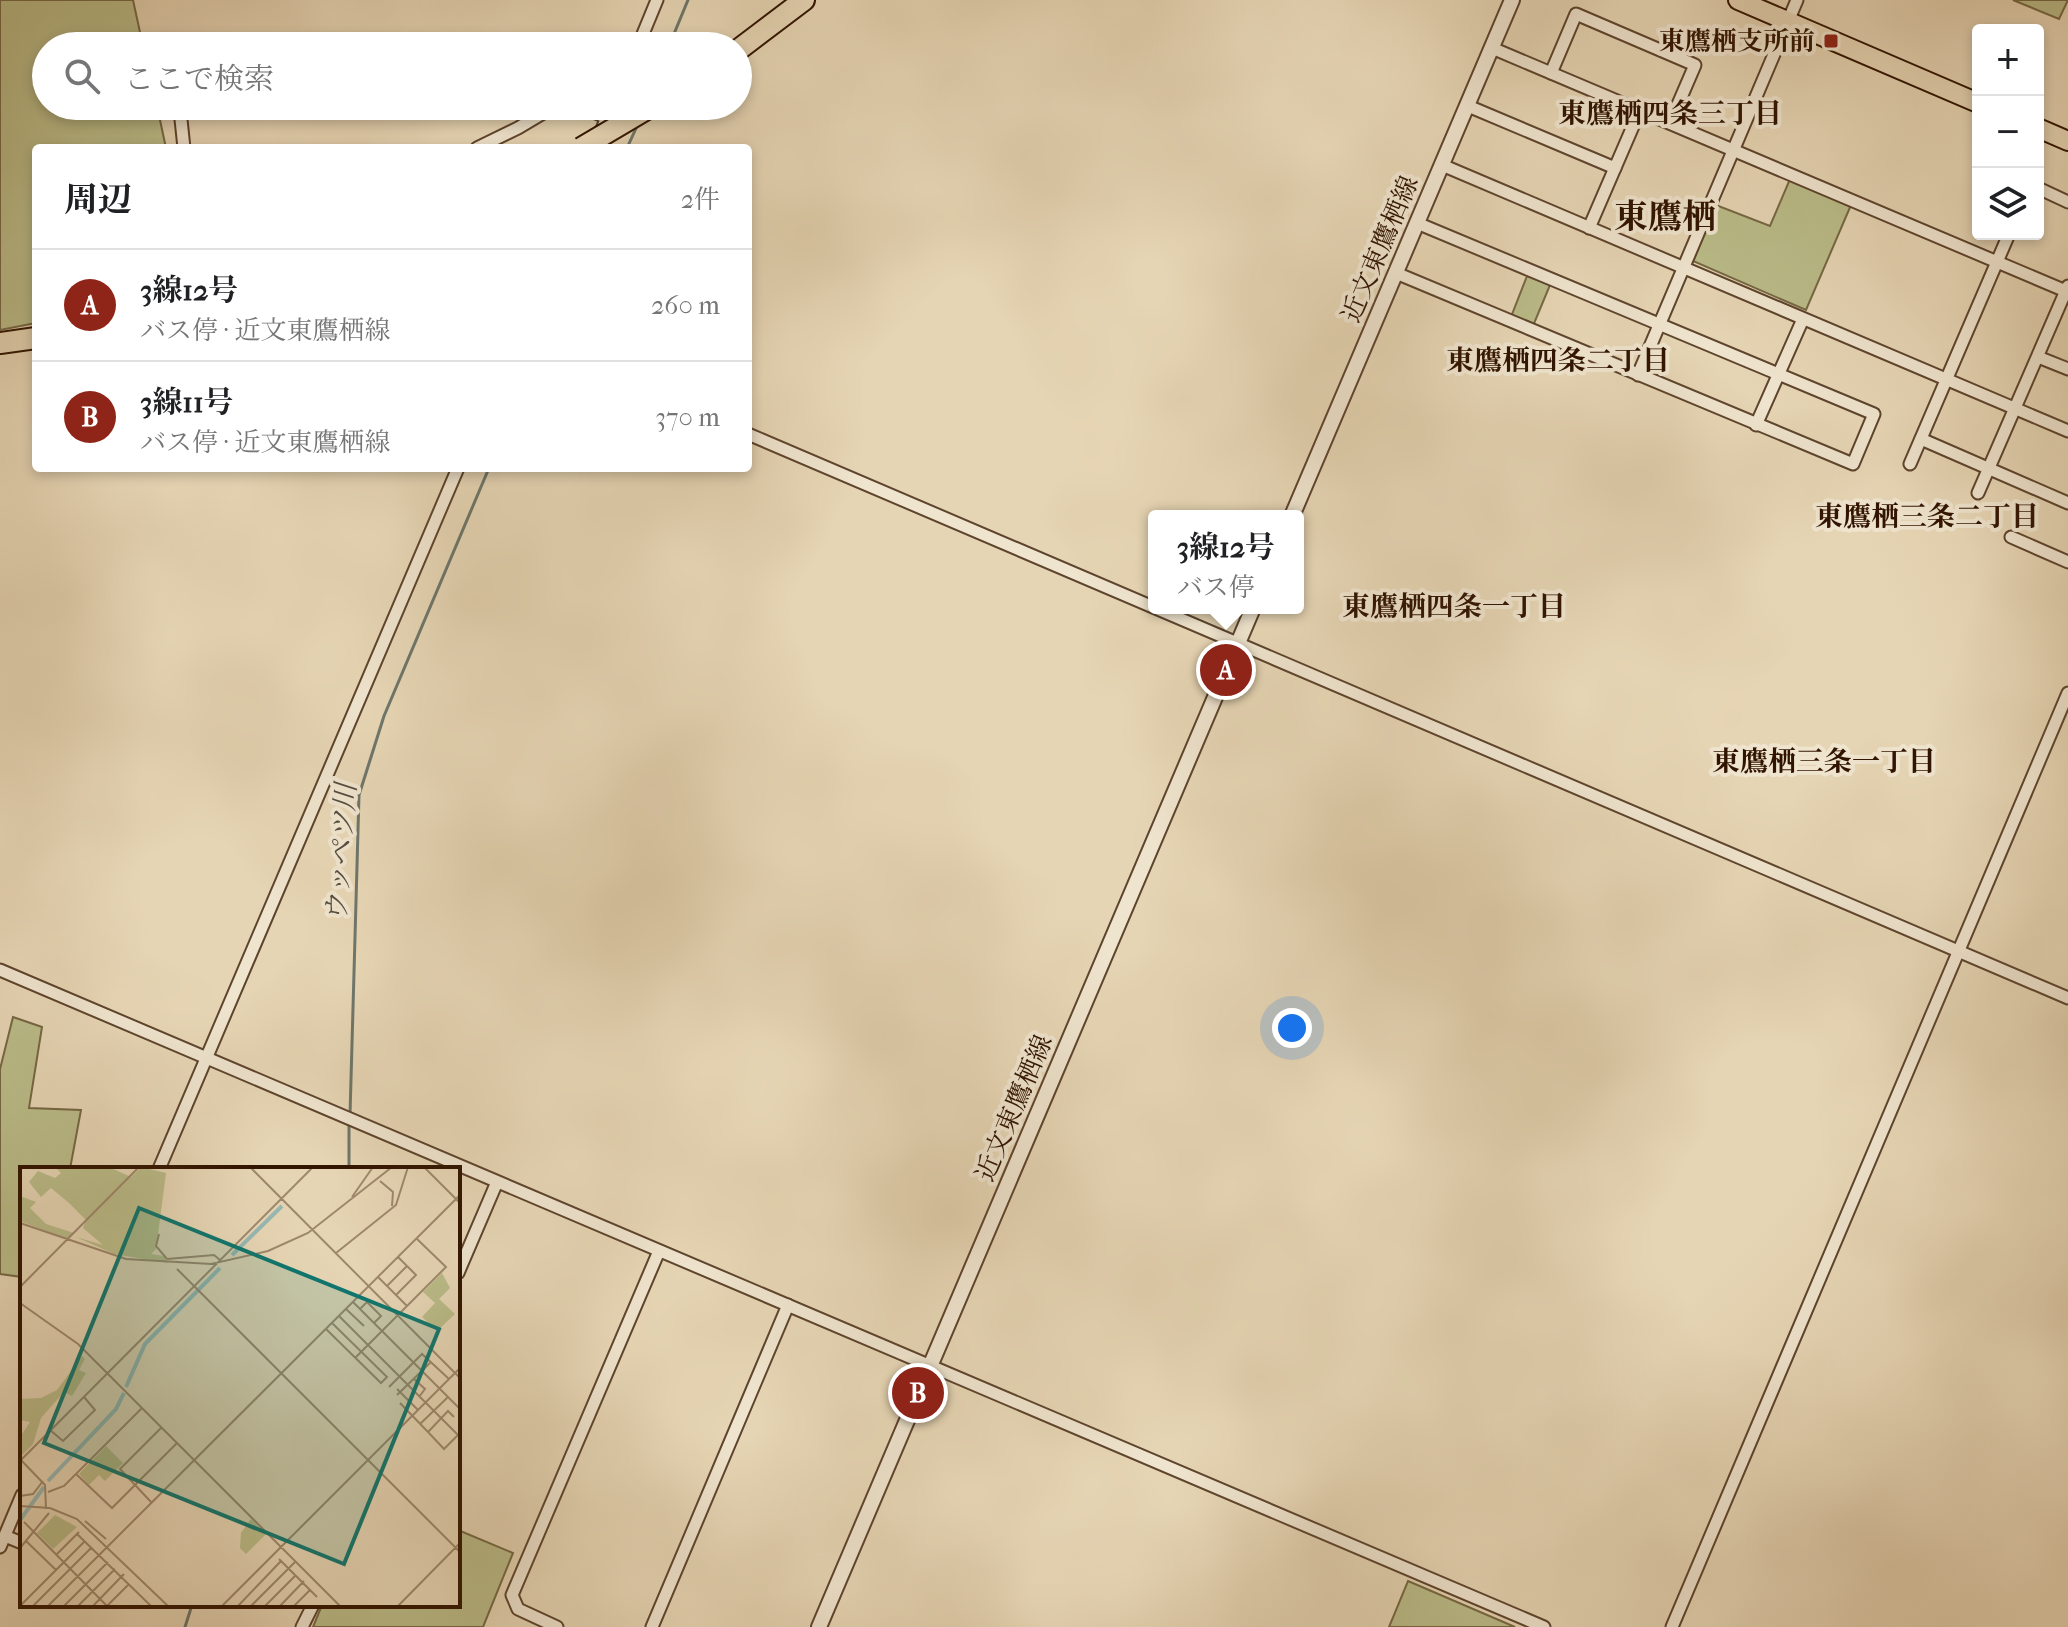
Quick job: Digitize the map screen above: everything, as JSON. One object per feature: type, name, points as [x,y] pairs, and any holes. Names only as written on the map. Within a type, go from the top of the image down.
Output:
[{"type":"highway","points":[[752,40],[802,0]]},
{"type":"highway","points":[[588,144],[628,120]]},
{"type":"highway","points":[[0,343],[32,339]]},
{"type":"main road","points":[[1738,0],[1972,100]]},
{"type":"main road","points":[[2044,131],[2068,141]]},
{"type":"street","points":[[644,32],[657,0]]},
{"type":"street","name":"近文東鷹栖線","points":[[1295,510],[1512,0]]},
{"type":"street","points":[[1638,375],[1797,0]]},
{"type":"street","points":[[1551,73],[1576,14],[1695,65],[1670,123]]},
{"type":"street","points":[[1492,48],[2067,290],[1978,493]]},
{"type":"street","points":[[1468,106],[1615,168]]},
{"type":"street","points":[[1589,228],[1640,110]]},
{"type":"street","points":[[181,120],[184,144]]},
{"type":"street","points":[[485,144],[531,120]]},
{"type":"street","points":[[596,144],[606,120]]},
{"type":"street","points":[[1442,165],[2068,431]]},
{"type":"street","points":[[2044,191],[2068,202]]},
{"type":"street","points":[[1396,273],[1853,464],[1874,414],[1417,223]]},
{"type":"street","points":[[1910,464],[2006,240]]},
{"type":"street","points":[[1756,425],[1803,319]]},
{"type":"street","points":[[2038,357],[2068,369]]},
{"type":"street","points":[[752,436],[1148,605]]},
{"type":"street","points":[[1921,439],[2068,503]]},
{"type":"street","points":[[160,1167],[456,472]]},
{"type":"street","points":[[2011,537],[2068,562]]},
{"type":"street","points":[[1168,614],[2068,998]]},
{"type":"street","name":"近文東鷹栖線","points":[[819,1627],[1250,614]]},
{"type":"street","points":[[1672,1627],[2068,693]]},
{"type":"street","points":[[0,970],[1544,1627]]},
{"type":"street","points":[[460,1268],[497,1182]]},
{"type":"street","points":[[557,1627],[518,1609],[512,1595],[659,1251]]},
{"type":"street","points":[[652,1627],[788,1305]]},
{"type":"street","points":[[2,1542],[20,1500]]},
{"type":"street","points":[[302,1627],[312,1607]]},
{"type":"green space","points":[[0,0],[133,0],[140,32],[32,32],[32,120],[160,120],[165,144],[32,144],[32,324],[0,330]]},
{"type":"green space","points":[[2013,0],[2068,0],[2059,19]]},
{"type":"green space","points":[[1790,179],[1851,205],[1806,310],[1693,261],[1716,205],[1770,226]]},
{"type":"green space","points":[[1527,276],[1550,285],[1533,326],[1511,317]]},
{"type":"green space","points":[[13,1017],[42,1027],[29,1108],[81,1110],[70,1167],[20,1167],[20,1277],[0,1274],[0,1069]]},
{"type":"green space","points":[[460,1531],[513,1553],[483,1627],[313,1627],[321,1607],[460,1607]]},
{"type":"green space","points":[[1408,1581],[1515,1627],[1389,1627]]},
{"type":"waterway","name":"ウッペツ川","points":[[675,32],[688,0]]},
{"type":"waterway","name":"ウッペツ川","points":[[629,144],[638,124]]},
{"type":"waterway","name":"ウッペツ川","points":[[350,1115],[359,795],[384,716],[487,472]]},
{"type":"waterway","name":"ウッペツ川","points":[[349,1122],[349,1167]]},
{"type":"waterway","name":"ウッペツ川","points":[[185,1627],[191,1607]]},
{"type":"place","name":"東鷹栖支所前","points":[[1831,41]]},
{"type":"place","name":"3線12号","points":[[1226,670]]},
{"type":"place","name":"3線11号","points":[[918,1393]]},
{"type":"district","name":"東鷹栖四条三丁目","points":[[1670,113]]},
{"type":"district","name":"東鷹栖","points":[[1665,217]]},
{"type":"district","name":"東鷹栖四条二丁目","points":[[1558,360]]},
{"type":"district","name":"東鷹栖三条二丁目","points":[[1927,516]]},
{"type":"district","name":"東鷹栖四条一丁目","points":[[1454,606]]},
{"type":"district","name":"東鷹栖三条一丁目","points":[[1824,761]]}]
